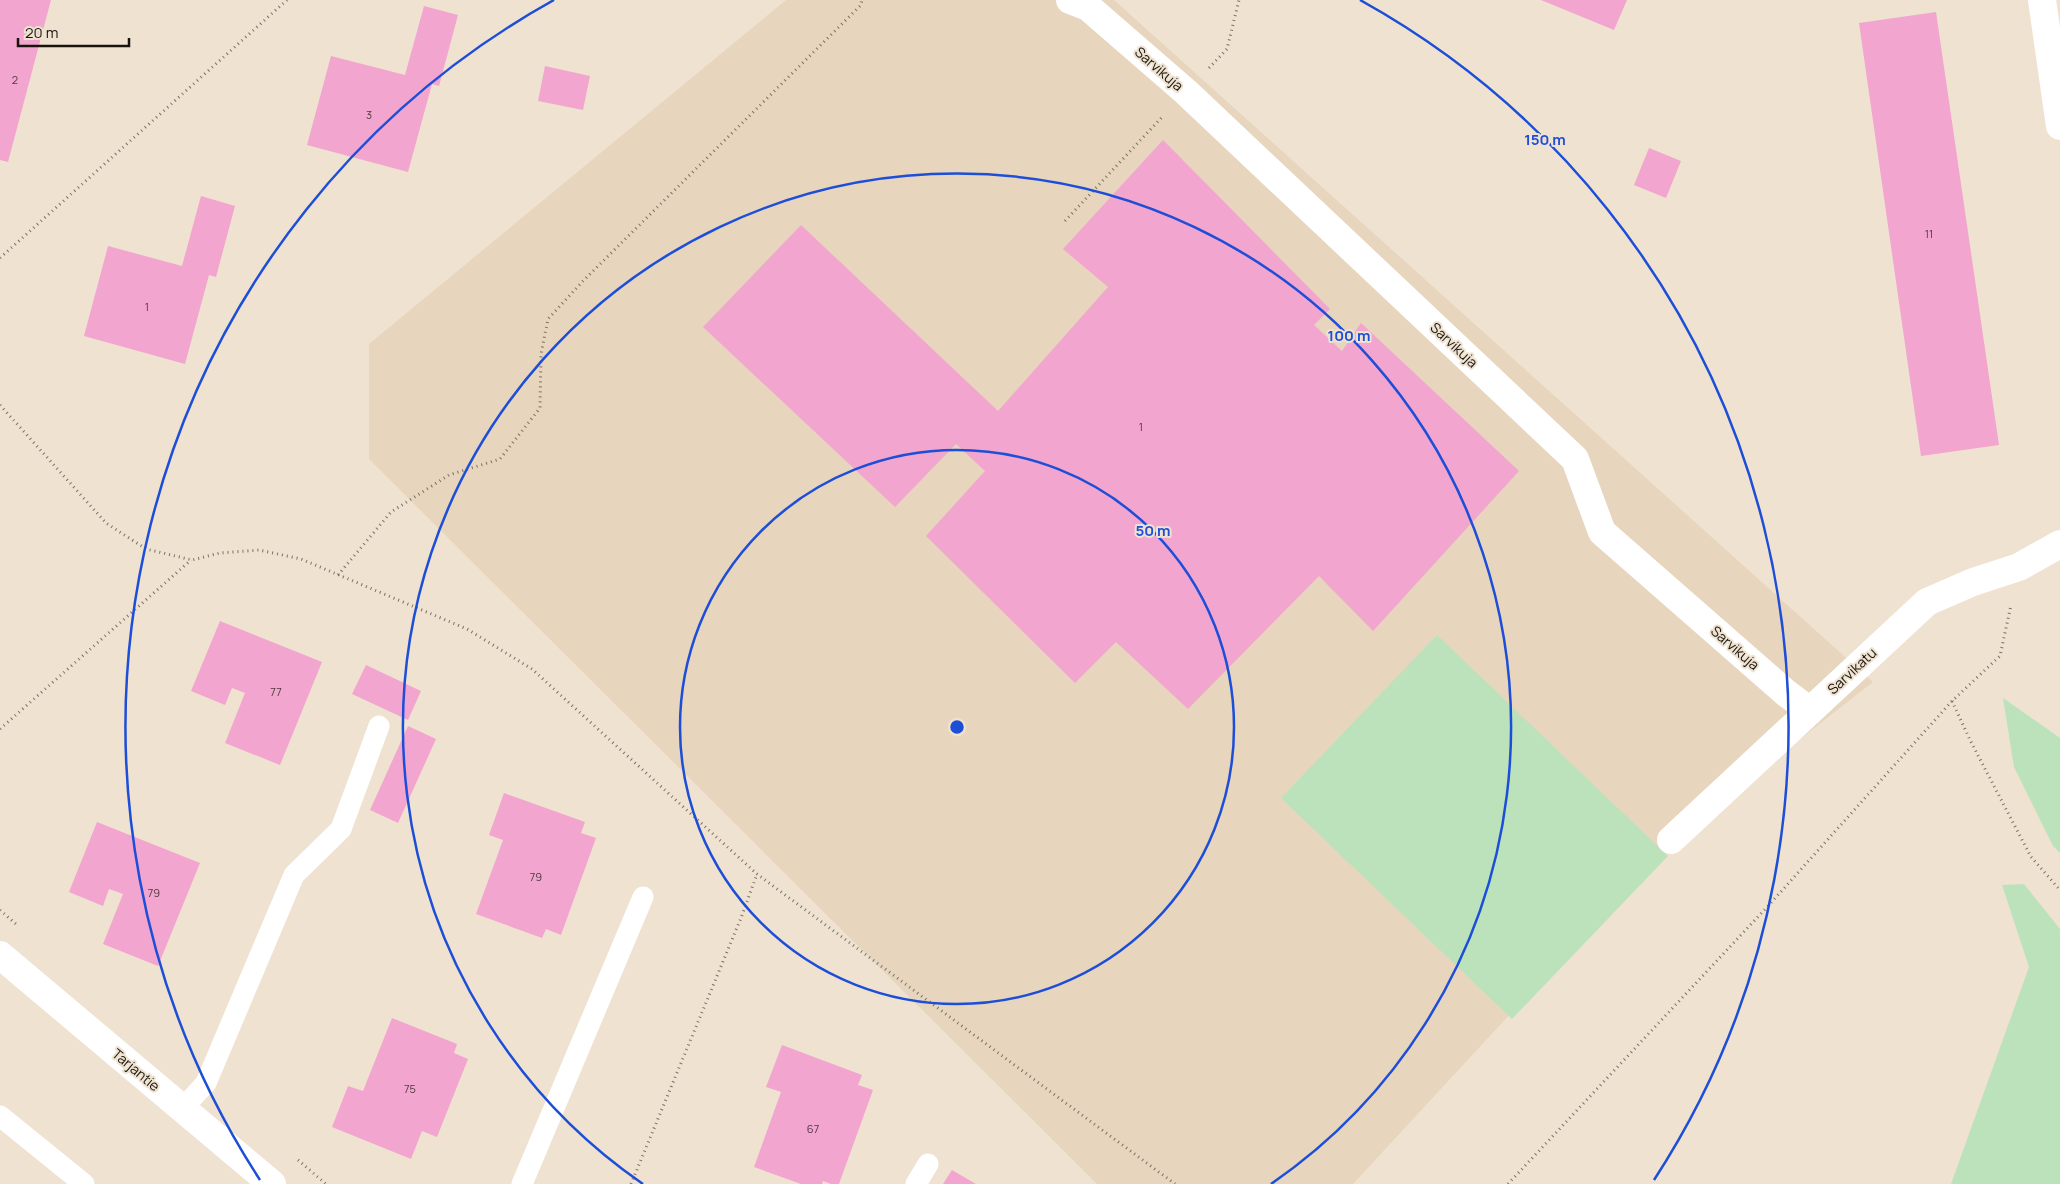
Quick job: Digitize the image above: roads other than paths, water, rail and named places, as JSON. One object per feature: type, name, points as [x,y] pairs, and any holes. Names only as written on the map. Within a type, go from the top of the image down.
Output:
[{"type":"street","name":"Sarvikuja","points":[[1070,0],[1088,8],[1186,92],[1575,459],[1602,532],[1786,693],[1810,710]]},
{"type":"street","points":[[2042,0],[2060,126]]},
{"type":"street","name":"Sarvikatu","points":[[1671,840],[1927,602],[1973,582],[2019,567],[2060,544]]},
{"type":"street","name":"Tarjantie","points":[[0,955],[266,1182]]},
{"type":"lane","points":[[182,1109],[206,1083],[294,875],[341,829],[379,726]]},
{"type":"lane","points":[[522,1184],[643,897]]},
{"type":"lane","points":[[0,1116],[84,1184]]},
{"type":"lane","points":[[916,1184],[928,1164]]}]
